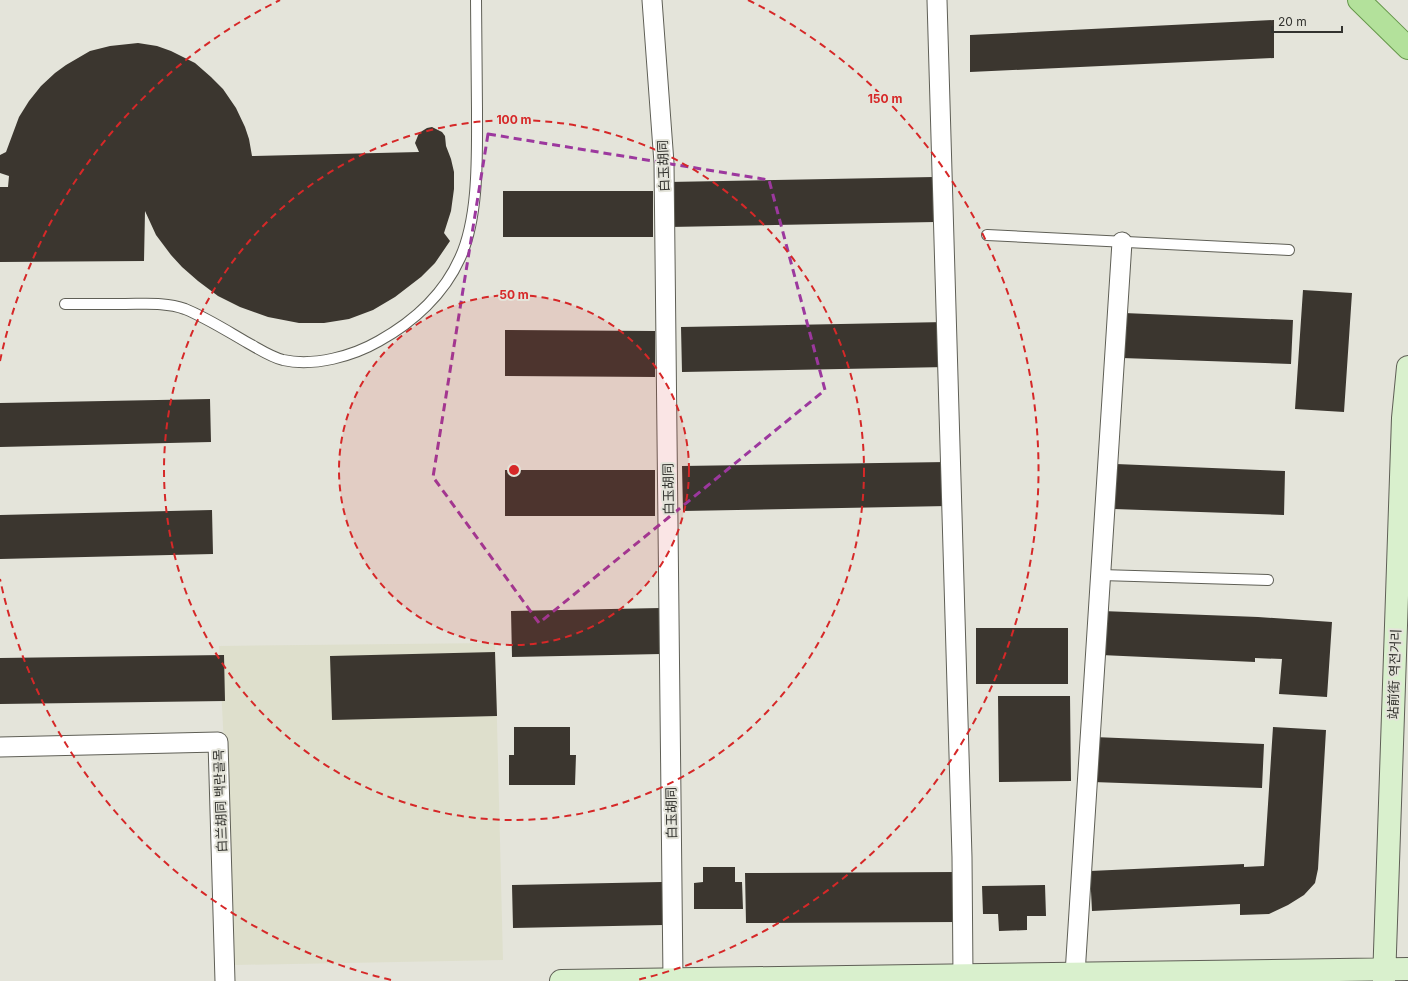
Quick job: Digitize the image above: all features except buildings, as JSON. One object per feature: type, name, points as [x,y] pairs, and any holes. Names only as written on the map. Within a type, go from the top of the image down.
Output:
[{"type":"main road","points":[[1359,0],[1408,48]]},
{"type":"street","name":"白玉胡同","points":[[652,0],[664,162],[673,979]]},
{"type":"street","points":[[937,0],[962,841],[963,975]]},
{"type":"street","points":[[1075,974],[1122,242]]},
{"type":"street","name":"站前街 역전거리","points":[[1385,975],[1403,418],[1408,367]]},
{"type":"street","name":"白兰胡同 백란골목","points":[[0,747],[218,742],[225,981]]},
{"type":"street","points":[[561,981],[1075,974],[1385,975],[1408,969]]},
{"type":"lane","points":[[65,304],[161,304],[183,308],[199,315],[265,353],[284,360],[311,362],[342,356],[370,346],[398,330],[423,310],[446,282],[460,258],[469,230],[475,197],[477,142],[476,0]]},
{"type":"lane","points":[[987,235],[1289,250]]},
{"type":"lane","points":[[1101,575],[1268,580]]},
{"type":"highlighted area","points":[[488,134],[769,180],[825,390],[539,623],[433,477]]},
{"type":"shaded area","points":[[495,643],[503,960],[235,965],[219,646]]}]
